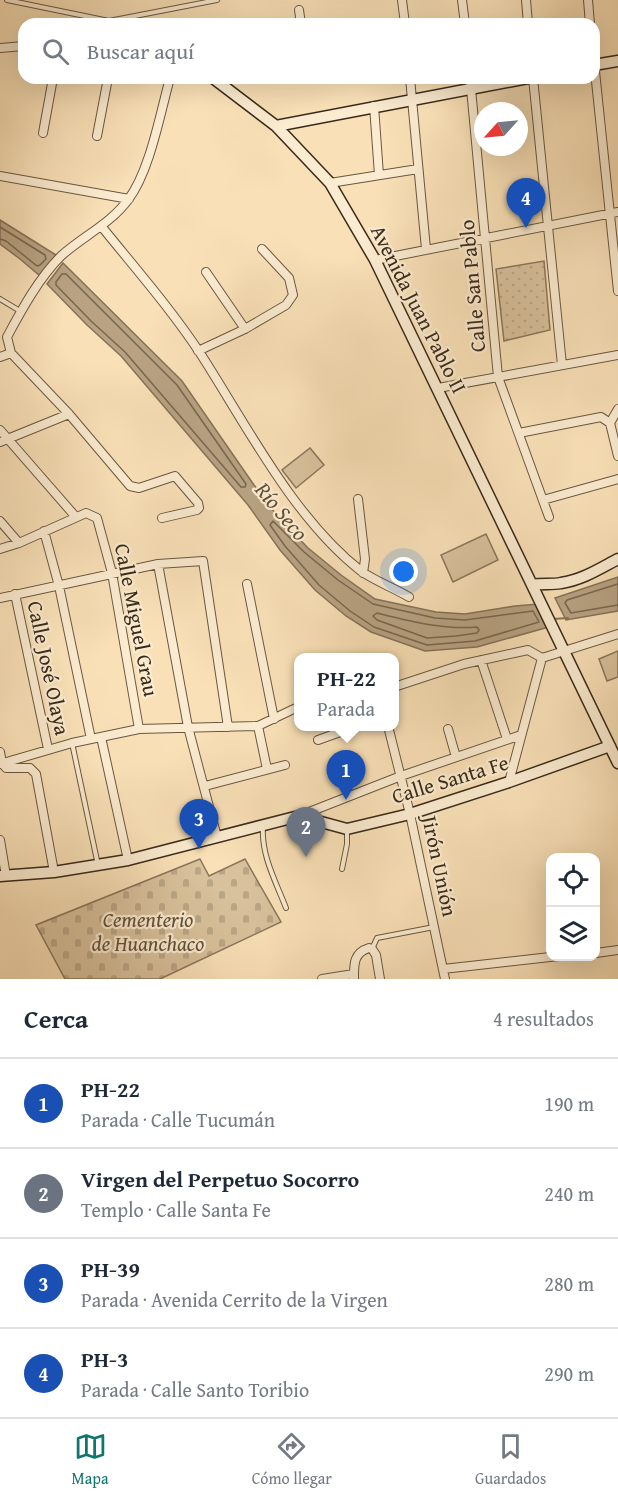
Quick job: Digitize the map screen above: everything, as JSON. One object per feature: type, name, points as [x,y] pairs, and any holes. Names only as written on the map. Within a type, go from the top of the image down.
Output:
[{"type":"street","points":[[402,0],[404,18]]},
{"type":"street","points":[[462,0],[464,18]]},
{"type":"street","points":[[526,0],[528,18]]},
{"type":"street","points":[[588,0],[590,18]]},
{"type":"street","points":[[298,10],[300,18]]},
{"type":"street","points":[[0,49],[18,47]]},
{"type":"street","points":[[600,63],[618,61]]},
{"type":"street","points":[[43,134],[52,84]]},
{"type":"street","points":[[98,136],[107,84]]},
{"type":"street","points":[[162,518],[197,510],[198,503],[174,476],[139,488],[130,486],[69,414],[11,353],[7,337],[21,311],[52,266],[63,255],[102,227],[129,200],[142,175],[168,84]]},
{"type":"street","name":"Avenida Juan Pablo II","points":[[222,84],[276,126],[330,183],[375,260],[618,763]]},
{"type":"street","points":[[410,84],[426,249]]},
{"type":"street","points":[[276,126],[411,99],[466,84]]},
{"type":"street","name":"Calle San Pablo","points":[[470,84],[498,377],[549,517]]},
{"type":"street","points":[[534,84],[562,365]]},
{"type":"street","points":[[597,84],[614,213],[618,291]]},
{"type":"street","points":[[374,106],[379,175]]},
{"type":"street","points":[[330,183],[418,169]]},
{"type":"street","points":[[0,176],[129,200]]},
{"type":"street","points":[[375,260],[614,213]]},
{"type":"street","points":[[102,227],[168,309],[198,351],[267,461],[317,529],[363,573],[409,597]]},
{"type":"street","points":[[198,351],[244,329],[286,305],[293,294],[289,278],[262,249]]},
{"type":"street","points":[[206,272],[244,329]]},
{"type":"street","points":[[0,357],[11,353]]},
{"type":"street","points":[[438,388],[618,355]]},
{"type":"street","points":[[610,423],[618,409]]},
{"type":"street","points":[[4,440],[69,414]]},
{"type":"street","points":[[519,433],[601,417],[610,423],[618,456]]},
{"type":"street","points":[[0,430],[4,440],[75,516],[0,549]]},
{"type":"street","points":[[543,500],[618,479]]},
{"type":"street","points":[[358,499],[365,559],[363,573]]},
{"type":"street","name":"Calle Miguel Grau","points":[[75,516],[86,513],[97,518],[112,573],[139,729]]},
{"type":"street","points":[[0,521],[18,543]]},
{"type":"street","points":[[44,531],[59,586],[91,739]]},
{"type":"street","points":[[532,585],[544,582],[559,584],[583,578],[618,559]]},
{"type":"street","points":[[0,587],[1,598],[158,564],[203,561],[228,727]]},
{"type":"street","points":[[158,564],[188,727],[217,837]]},
{"type":"street","points":[[247,584],[274,719]]},
{"type":"street","name":"Calle José Olaya","points":[[15,594],[48,749]]},
{"type":"street","points":[[399,685],[482,660],[528,650],[542,658],[618,634]]},
{"type":"street","points":[[509,782],[542,658]]},
{"type":"street","points":[[482,660],[507,740]]},
{"type":"street","points":[[1,763],[72,743],[139,729],[258,726],[294,709]]},
{"type":"street","points":[[258,726],[267,769]]},
{"type":"street","points":[[448,729],[456,757]]},
{"type":"street","points":[[318,740],[343,731]]},
{"type":"street","name":"Jirón Unión","points":[[389,731],[410,814],[445,979]]},
{"type":"street","points":[[0,840],[3,876],[54,872],[128,860],[299,816],[401,776],[521,735]]},
{"type":"street","points":[[101,737],[128,860]]},
{"type":"street","name":"Calle Santa Fe","points":[[299,816],[347,829],[410,814],[610,746]]},
{"type":"street","points":[[0,752],[1,763],[6,768],[30,768],[36,774],[54,872]]},
{"type":"street","points":[[205,786],[285,765]]},
{"type":"street","points":[[322,979],[354,976],[357,954],[365,949],[372,949],[376,955],[380,979]]},
{"type":"street","points":[[600,952],[618,950]]},
{"type":"street","points":[[443,969],[546,958]]},
{"type":"lane","points":[[7,0],[88,18]]},
{"type":"lane","points":[[124,18],[217,0]]},
{"type":"lane","points":[[0,299],[21,311]]},
{"type":"lane","points":[[72,743],[98,866]]},
{"type":"lane","points":[[263,826],[262,841],[265,852],[286,908]]},
{"type":"lane","points":[[342,869],[347,844],[347,829]]},
{"type":"lane","points":[[372,949],[377,938],[435,926]]},
{"type":"green space","points":[[544,261],[550,330],[504,341],[496,269]]},
{"type":"green space","points":[[310,448],[324,465],[296,488],[282,470]]},
{"type":"green space","points":[[486,534],[498,560],[453,582],[441,555]]},
{"type":"green space","points":[[618,651],[618,677],[607,681],[599,659]]},
{"type":"green space","name":"Cementerio de Huanchaco","points":[[200,859],[209,876],[245,859],[281,922],[160,979],[65,979],[36,925]]},
{"type":"water","points":[[0,220],[56,255],[40,276],[0,244]]},
{"type":"water","points":[[63,263],[182,381],[279,518],[308,548],[341,575],[375,599],[436,612],[465,614],[539,604],[549,627],[477,647],[425,651],[371,632],[346,616],[315,590],[280,550],[248,505],[121,356],[47,284]]},
{"type":"water","points":[[618,577],[618,611],[566,620],[555,598]]},
{"type":"waterway","name":"Río Seco","points":[[553,619],[568,618]]},
{"type":"place","name":"PH-3","points":[[526,228]]},
{"type":"place","name":"PH-22","points":[[346,800]]},
{"type":"place","name":"PH-39","points":[[199,849]]},
{"type":"place","name":"Virgen del Perpetuo Socorro","points":[[306,857]]}]
